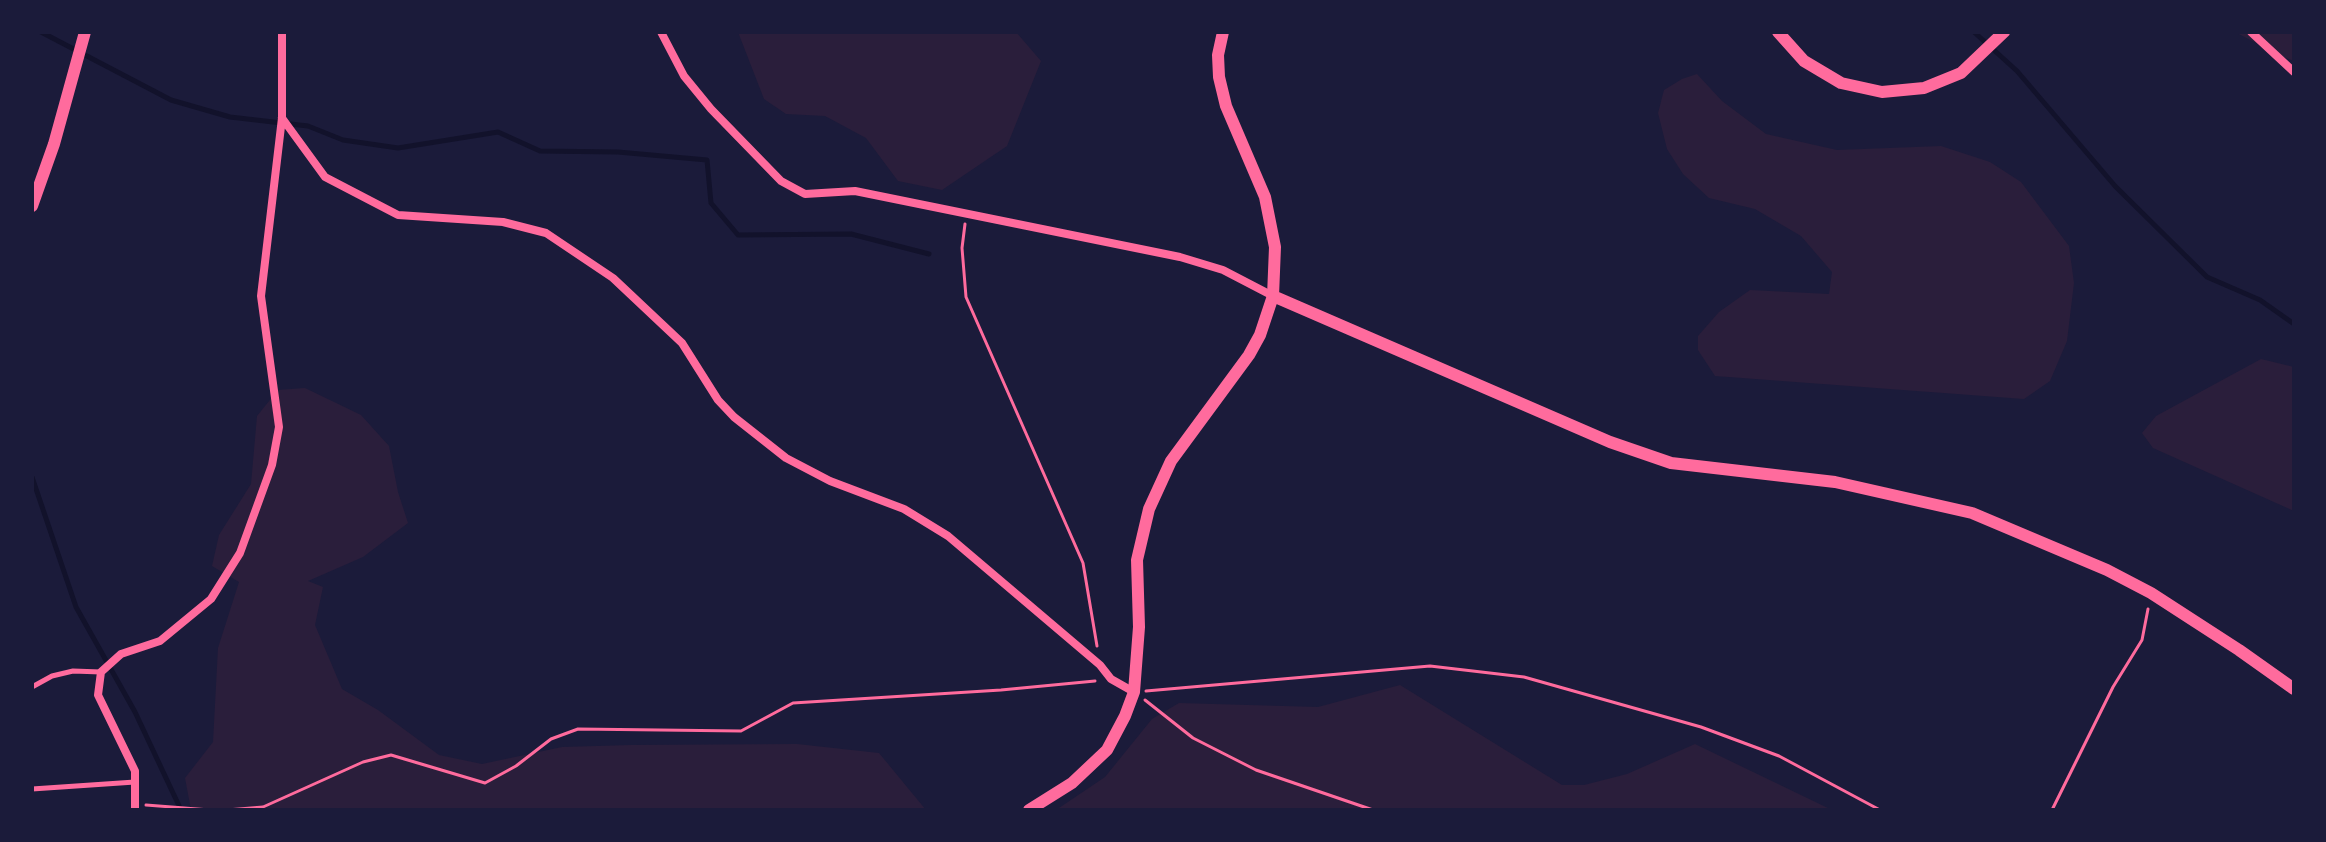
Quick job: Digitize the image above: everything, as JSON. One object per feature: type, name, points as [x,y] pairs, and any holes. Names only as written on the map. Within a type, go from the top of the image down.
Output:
[{"type":"street","points":[[32,206],[54,144],[85,32]]},
{"type":"street","points":[[136,807],[135,771],[98,695],[101,672],[121,654],[160,641],[211,599],[240,553],[272,465],[279,427],[261,296],[282,118],[282,32]]},
{"type":"street","points":[[661,32],[684,76],[711,109],[781,181],[805,194],[855,191],[1180,257],[1223,270],[1273,296],[1610,442],[1671,463],[1835,482],[1972,513],[2107,570],[2151,593],[2294,689]]},
{"type":"street","points":[[1029,810],[1072,783],[1107,750],[1125,716],[1134,692],[1139,627],[1137,560],[1149,509],[1171,461],[1249,355],[1260,335],[1273,296],[1275,247],[1265,197],[1226,106],[1219,77],[1218,55],[1223,32]]},
{"type":"street","points":[[1778,32],[1804,61],[1841,83],[1882,92],[1924,88],[1961,73],[2004,32]]},
{"type":"street","points":[[2251,32],[2294,72]]},
{"type":"street","points":[[282,118],[325,177],[398,215],[503,222],[546,233],[613,278],[682,343],[718,400],[734,417],[786,458],[830,481],[904,509],[948,536],[1100,665],[1111,679],[1134,692]]},
{"type":"lane","points":[[32,687],[52,676],[73,671],[101,672]]},
{"type":"lane","points":[[32,789],[136,782]]},
{"type":"path","points":[[966,212],[962,248],[966,297],[1083,563],[1100,665]]},
{"type":"path","points":[[2052,810],[2113,687],[2142,640],[2151,593]]},
{"type":"path","points":[[1134,692],[1430,666],[1524,677],[1714,732],[1779,756],[1880,810]]},
{"type":"path","points":[[227,810],[263,807],[363,762],[391,755],[485,783],[516,766],[551,739],[578,729],[741,731],[793,703],[1001,690],[1111,679]]},
{"type":"path","points":[[1134,692],[1193,738],[1256,770],[1373,810]]},
{"type":"path","points":[[136,807],[210,810]]},
{"type":"shaded area","points":[[738,32],[1016,32],[1041,61],[1007,146],[942,190],[898,181],[866,138],[825,116],[786,114],[764,99]]},
{"type":"shaded area","points":[[2235,32],[2294,32],[2294,61],[2283,57]]},
{"type":"shaded area","points":[[1697,74],[1722,101],[1766,134],[1837,150],[1941,146],[1990,162],[2021,182],[2069,246],[2074,283],[2067,341],[2050,381],[2024,399],[1715,376],[1698,350],[1698,336],[1719,312],[1750,290],[1829,294],[1832,272],[1801,236],[1755,209],[1709,198],[1683,174],[1667,149],[1658,113],[1664,90]]},
{"type":"shaded area","points":[[2261,359],[2294,367],[2294,511],[2153,448],[2142,433],[2156,416]]},
{"type":"shaded area","points":[[305,388],[361,415],[389,446],[408,523],[363,557],[308,581],[323,587],[315,625],[342,689],[378,710],[439,755],[482,764],[562,747],[797,744],[879,753],[926,810],[191,810],[185,778],[213,742],[218,648],[239,582],[212,566],[219,535],[251,484],[257,416],[278,390]]},
{"type":"shaded area","points":[[1400,685],[1562,785],[1584,785],[1627,774],[1695,744],[1832,810],[1056,810],[1105,777],[1152,719],[1179,703],[1318,707]]},
{"type":"waterway","points":[[41,32],[171,100],[230,117],[308,126],[343,140],[398,148],[498,132],[540,151],[618,152],[707,160],[711,203],[738,235],[851,234],[929,254]]},
{"type":"waterway","points":[[1974,32],[2017,71],[2115,186],[2207,277],[2260,300],[2294,324]]},
{"type":"waterway","points":[[32,477],[76,607],[135,712],[181,810]]}]
